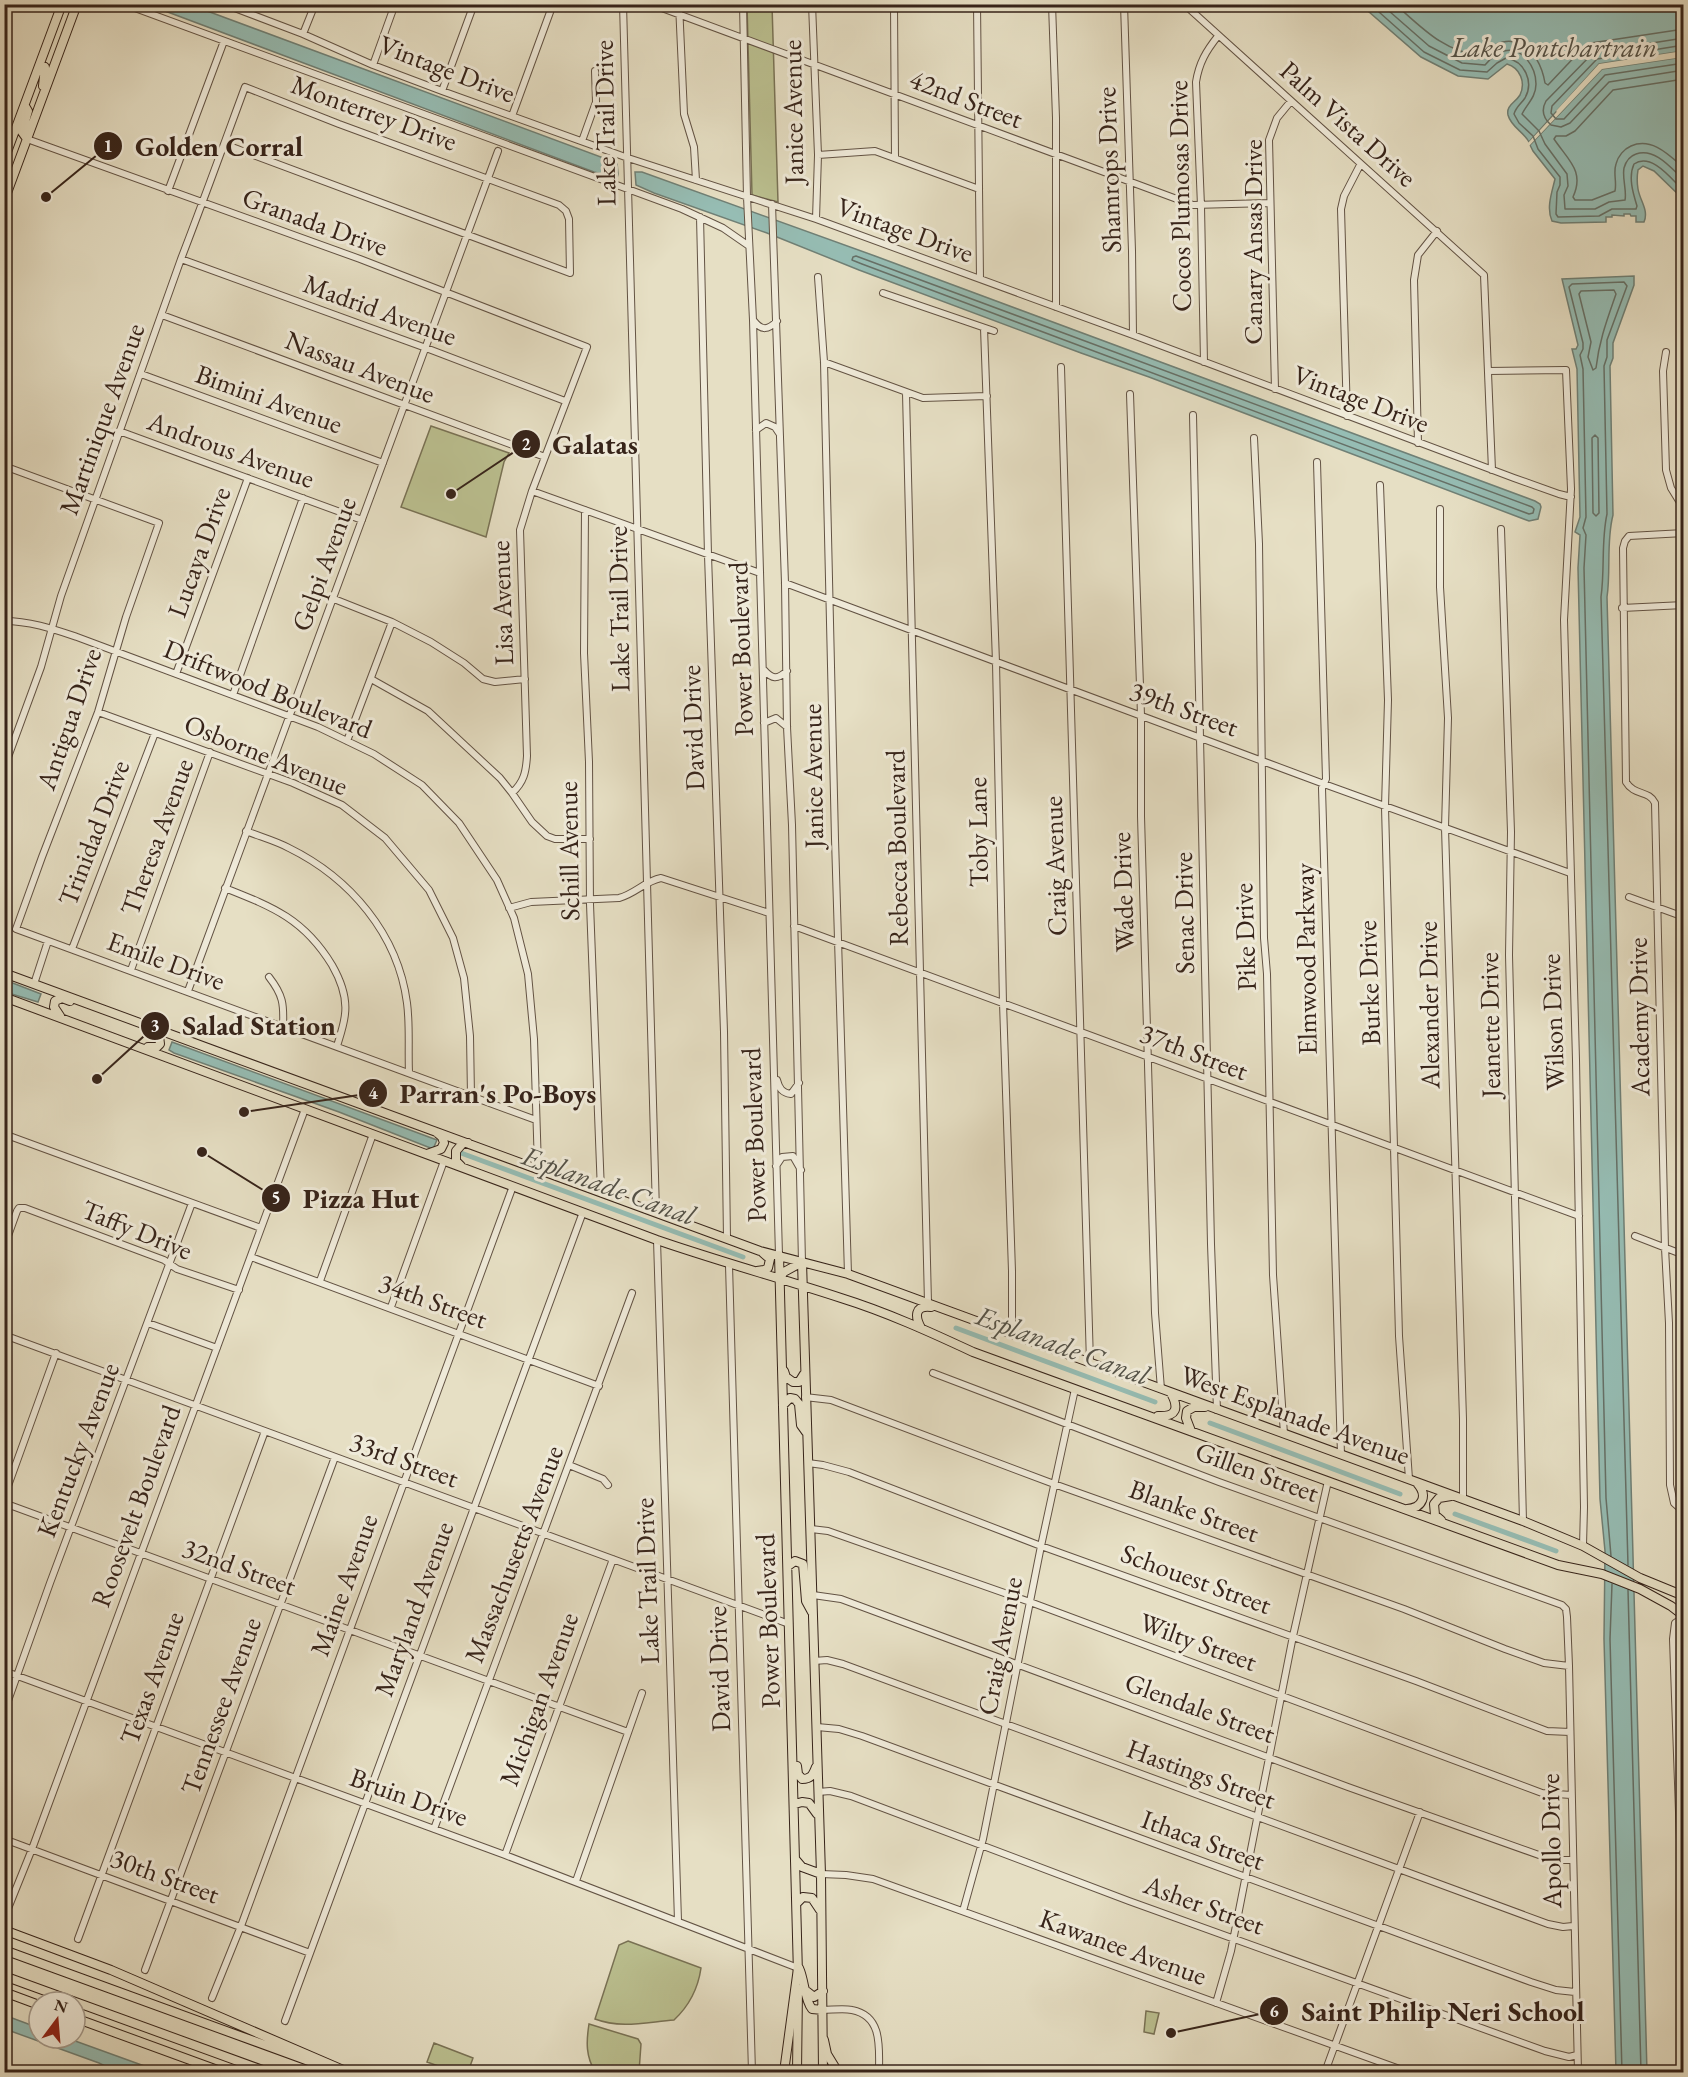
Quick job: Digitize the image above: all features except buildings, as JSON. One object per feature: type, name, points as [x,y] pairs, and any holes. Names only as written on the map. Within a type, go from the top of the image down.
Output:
[{"type":"highway","points":[[4,1930],[111,1970],[348,2073]]},
{"type":"highway","points":[[4,1950],[340,2073]]},
{"type":"highway","points":[[784,2073],[798,1968]]},
{"type":"highway","points":[[4,1973],[268,2073]]},
{"type":"highway","points":[[4,1992],[27,2001]]},
{"type":"highway","points":[[87,2022],[223,2073]]},
{"type":"highway","points":[[824,2040],[827,2054],[838,2073]]},
{"type":"main road","points":[[4,160],[62,4]]},
{"type":"main road","points":[[4,201],[77,4]]},
{"type":"main road","points":[[39,108],[46,72],[40,64]]},
{"type":"main road","points":[[25,105],[28,111],[22,132],[27,139]]},
{"type":"main road","points":[[14,134],[21,141],[14,162],[16,170]]},
{"type":"main road","name":"West Esplanade Avenue","points":[[4,973],[470,1142],[760,1251],[848,1274],[1524,1521],[1583,1546],[1640,1578],[1683,1596]]},
{"type":"main road","name":"West Esplanade Avenue","points":[[4,997],[657,1240],[729,1265],[843,1298],[973,1352],[1446,1525],[1558,1565],[1602,1574],[1640,1589],[1671,1606],[1683,1616]]},
{"type":"main road","points":[[66,1020],[53,1005],[56,1000],[62,998],[109,1014],[113,1012]]},
{"type":"main road","points":[[126,1042],[150,1048],[157,1047],[160,1039],[153,1028]]},
{"type":"main road","points":[[425,1154],[436,1152],[444,1143],[442,1137],[434,1130]]},
{"type":"main road","points":[[463,1168],[456,1161],[456,1151],[463,1143],[470,1142]]},
{"type":"main road","points":[[749,1271],[768,1268],[770,1259],[760,1251]]},
{"type":"main road","name":"Power Boulevard","points":[[778,1255],[795,1804],[797,2073]]},
{"type":"main road","points":[[780,1280],[784,1272],[802,1262]]},
{"type":"main road","name":"Power Boulevard","points":[[802,1262],[821,1874],[823,2073]]},
{"type":"main road","points":[[922,1329],[917,1320],[919,1310],[925,1306],[941,1308]]},
{"type":"main road","points":[[782,1367],[786,1377],[793,1382],[799,1382],[805,1370]]},
{"type":"main road","points":[[1148,1415],[1168,1416],[1174,1412],[1175,1401],[1171,1393]]},
{"type":"main road","points":[[783,1405],[790,1398],[797,1401],[801,1425],[807,1433]]},
{"type":"main road","points":[[1191,1431],[1186,1418],[1188,1412],[1194,1407],[1214,1409]]},
{"type":"main road","points":[[1402,1509],[1412,1509],[1421,1504],[1423,1500],[1424,1492],[1412,1481]]},
{"type":"main road","points":[[1446,1525],[1435,1515],[1434,1504],[1439,1498],[1452,1495]]},
{"type":"main road","points":[[788,1566],[795,1560],[803,1564],[806,1601],[813,1613]]},
{"type":"main road","points":[[793,1756],[797,1763],[798,1774],[802,1779],[808,1779],[813,1775],[818,1762]]},
{"type":"main road","points":[[795,1804],[809,1803],[814,1807],[819,1818]]},
{"type":"main road","points":[[796,1860],[802,1867],[821,1874]]},
{"type":"main road","points":[[797,1903],[803,1897],[812,1898],[822,1914]]},
{"type":"main road","points":[[798,1968],[804,1980],[807,2003],[812,2009],[824,2010]]},
{"type":"main road","points":[[805,1990],[814,1997],[823,1991]]},
{"type":"street","name":"Vintage Drive","points":[[124,4],[700,217],[731,233],[749,246]]},
{"type":"street","name":"Vintage Drive","points":[[224,4],[442,91],[747,200],[772,204],[816,219],[1133,335],[1492,471],[1571,497]]},
{"type":"street","points":[[303,34],[315,4]]},
{"type":"street","points":[[373,65],[395,4]]},
{"type":"street","points":[[442,91],[474,4]]},
{"type":"street","points":[[512,116],[553,4]]},
{"type":"street","name":"Lake Trail Drive","points":[[623,4],[656,1212]]},
{"type":"street","name":"42nd Street","points":[[651,4],[1193,205],[1270,203]]},
{"type":"street","points":[[679,4],[684,114],[694,147],[696,180]]},
{"type":"street","name":"Power Boulevard","points":[[743,4],[778,1255]]},
{"type":"street","name":"Janice Avenue","points":[[812,4],[818,155],[816,219]]},
{"type":"street","points":[[894,4],[896,158]]},
{"type":"street","points":[[977,4],[980,279]]},
{"type":"street","points":[[1052,4],[1056,155],[1056,307]]},
{"type":"street","name":"Shamrops Drive","points":[[1124,4],[1133,335]]},
{"type":"street","name":"Palm Vista Drive","points":[[1184,4],[1484,275],[1488,371]]},
{"type":"street","name":"Cocos Plumosas Drive","points":[[1204,362],[1196,82],[1204,53],[1218,36]]},
{"type":"street","points":[[168,191],[224,41]]},
{"type":"street","points":[[582,141],[596,102],[595,71]]},
{"type":"street","name":"Martinique Avenue","points":[[4,768],[41,667],[61,596],[119,431],[245,87]]},
{"type":"street","name":"Monterrey Drive","points":[[245,87],[559,205],[566,211],[569,219],[570,273],[467,236]]},
{"type":"street","name":"Canary Ansas Drive","points":[[1275,389],[1269,140],[1277,118],[1291,102]]},
{"type":"street","points":[[4,130],[14,134]]},
{"type":"street","name":"Granada Drive","points":[[27,139],[360,259],[587,347]]},
{"type":"street","points":[[224,144],[467,236]]},
{"type":"street","name":"Gelpi Avenue","points":[[188,991],[498,151]]},
{"type":"street","points":[[818,155],[875,151],[979,189]]},
{"type":"street","points":[[1347,416],[1341,209],[1344,196],[1360,165]]},
{"type":"street","name":"Power Boulevard","points":[[772,204],[785,583],[802,1262]]},
{"type":"street","name":"David Drive","points":[[700,217],[718,897],[724,1032],[727,1238]]},
{"type":"street","points":[[1418,443],[1414,280],[1418,255],[1437,231]]},
{"type":"street","name":"Madrid Avenue","points":[[181,259],[565,401]]},
{"type":"street","name":"Janice Avenue","points":[[818,277],[824,362],[848,1274]]},
{"type":"street","points":[[884,293],[993,331]]},
{"type":"street","name":"Nassau Avenue","points":[[162,315],[545,457]]},
{"type":"street","points":[[753,320],[758,327],[766,329],[777,321]]},
{"type":"street","name":"Toby Lane","points":[[984,328],[996,662],[1012,1334]]},
{"type":"street","name":"Lisa Avenue","points":[[512,793],[522,784],[526,765],[520,530],[532,490],[587,347]]},
{"type":"street","points":[[1666,352],[1663,371],[1666,470],[1671,488],[1683,509]]},
{"type":"street","points":[[824,362],[923,398],[987,396]]},
{"type":"street","name":"Craig Avenue","points":[[1060,367],[1090,1363]]},
{"type":"street","name":"Wilson Drive","points":[[1488,371],[1566,369],[1571,497],[1564,620],[1579,1216],[1583,1546]]},
{"type":"street","points":[[1488,371],[1492,471]]},
{"type":"street","name":"Bimini Avenue","points":[[141,374],[383,463]]},
{"type":"street","name":"Rebecca Boulevard","points":[[906,393],[928,1303]]},
{"type":"street","name":"Wade Drive","points":[[1130,394],[1141,715],[1141,816],[1155,1313],[1161,1389]]},
{"type":"street","name":"Senac Drive","points":[[1193,415],[1214,1409]]},
{"type":"street","points":[[756,430],[762,423],[766,423],[775,427],[779,434]]},
{"type":"street","name":"Androus Avenue","points":[[119,431],[362,520]]},
{"type":"street","name":"Pike Drive","points":[[1254,438],[1259,544],[1264,938],[1267,974],[1273,1275],[1284,1434]]},
{"type":"street","name":"Elmwood Parkway","points":[[1317,462],[1325,711],[1326,779],[1322,788],[1341,1455]]},
{"type":"street","points":[[4,466],[96,498]]},
{"type":"street","name":"Lucaya Drive","points":[[176,674],[248,478]]},
{"type":"street","name":"Burke Drive","points":[[1380,485],[1388,700],[1385,807],[1399,1336],[1412,1481]]},
{"type":"street","points":[[532,490],[760,573]]},
{"type":"street","name":"Antigua Drive","points":[[16,928],[98,712],[115,652],[159,523],[96,498]]},
{"type":"street","points":[[233,694],[303,498]]},
{"type":"street","name":"Alexander Drive","points":[[1440,509],[1440,587],[1448,718],[1445,828],[1463,1419],[1463,1499]]},
{"type":"street","name":"Schill Avenue","points":[[585,510],[584,653],[590,899],[602,1192]]},
{"type":"street","name":"Jeanette Drive","points":[[1501,528],[1511,852],[1509,955],[1524,1521]]},
{"type":"street","name":"Academy Drive","points":[[1683,533],[1629,536],[1623,548],[1622,608],[1626,782],[1633,791],[1651,796],[1655,803],[1665,1248],[1669,1323],[1670,1485],[1674,1503],[1683,1512]]},
{"type":"street","name":"39th Street","points":[[785,583],[1385,807],[1570,873]]},
{"type":"street","points":[[334,599],[392,622],[430,642],[464,663],[483,679],[495,682],[525,679]]},
{"type":"street","points":[[1622,608],[1683,605]]},
{"type":"street","name":"Driftwood Boulevard","points":[[4,621],[18,621],[53,629],[290,716],[374,754],[422,785],[459,823],[497,880],[514,918],[528,974],[534,1040],[538,1168]]},
{"type":"street","points":[[347,741],[392,622]]},
{"type":"street","points":[[763,669],[769,676],[775,678],[787,671]]},
{"type":"street","points":[[370,679],[429,711],[500,778],[532,822],[547,836],[568,840],[590,839]]},
{"type":"street","name":"Osborne Avenue","points":[[98,712],[268,774],[342,805],[385,838],[429,890],[453,938],[464,978],[470,1036],[471,1096]]},
{"type":"street","points":[[764,723],[776,718],[787,727]]},
{"type":"street","name":"Trinidad Drive","points":[[72,949],[155,732]]},
{"type":"street","name":"Theresa Avenue","points":[[131,970],[210,752]]},
{"type":"street","points":[[246,831],[289,847],[318,864],[344,884],[367,908],[381,928],[401,975],[407,1004],[409,1072]]},
{"type":"street","points":[[509,908],[531,902],[630,895],[653,879],[667,879],[769,913]]},
{"type":"street","points":[[225,888],[268,905],[288,917],[308,932],[325,953],[338,976],[346,1002],[345,1016],[337,1046]]},
{"type":"street","points":[[1629,897],[1683,917]]},
{"type":"street","name":"37th Street","points":[[794,926],[1579,1216]]},
{"type":"street","name":"Emile Drive","points":[[16,928],[537,1120]]},
{"type":"street","points":[[34,984],[48,941]]},
{"type":"street","points":[[269,977],[284,1006],[283,1026]]},
{"type":"street","points":[[774,1068],[778,1086],[782,1091],[791,1094],[799,1083]]},
{"type":"street","name":"Roosevelt Boulevard","points":[[5,1916],[32,1849],[305,1109]]},
{"type":"street","points":[[4,1134],[261,1228]]},
{"type":"street","points":[[320,1281],[373,1134]]},
{"type":"street","points":[[776,1166],[782,1157],[793,1156],[801,1170]]},
{"type":"street","points":[[391,1308],[444,1161]]},
{"type":"street","name":"Maine Avenue","points":[[212,1998],[241,1926],[513,1186]]},
{"type":"street","name":"Kentucky Avenue","points":[[4,1712],[192,1203]]},
{"type":"street","name":"Taffy Drive","points":[[4,1247],[20,1208],[170,1263],[177,1269],[239,1290]]},
{"type":"street","name":"Maryland Avenue","points":[[285,2021],[584,1212]]},
{"type":"street","points":[[1635,1236],[1683,1255]]},
{"type":"street","name":"Lake Trail Drive","points":[[657,1240],[678,1921]]},
{"type":"street","name":"34th Street","points":[[251,1257],[599,1386]]},
{"type":"street","name":"David Drive","points":[[729,1265],[752,2073]]},
{"type":"street","name":"Massachusetts Avenue","points":[[434,1829],[632,1293]]},
{"type":"street","points":[[148,1323],[217,1348]]},
{"type":"street","name":"33rd Street","points":[[4,1335],[789,1624]]},
{"type":"street","points":[[4,1497],[56,1353]]},
{"type":"street","name":"Gillen Street","points":[[933,1373],[1219,1482],[1562,1605],[1566,1609]]},
{"type":"street","name":"Craig Avenue","points":[[963,1911],[994,1785],[1041,1546],[1076,1389]]},
{"type":"street","name":"Blanke Street","points":[[805,1397],[831,1400],[1505,1649],[1544,1663],[1569,1666]]},
{"type":"street","name":"Texas Avenue","points":[[78,1940],[265,1431]]},
{"type":"street","name":"Tennessee Avenue","points":[[145,1970],[335,1457]]},
{"type":"street","name":"Schouest Street","points":[[808,1463],[849,1472],[1041,1546],[1293,1636],[1547,1731],[1570,1732]]},
{"type":"street","points":[[569,1465],[603,1479],[608,1485]]},
{"type":"street","points":[[1216,2003],[1234,1937],[1293,1636],[1329,1481]]},
{"type":"street","name":"32nd Street","points":[[4,1503],[628,1732]]},
{"type":"street","name":"Wilty Street","points":[[811,1529],[828,1531],[1030,1602],[1542,1793],[1571,1796]]},
{"type":"street","name":"Michigan Avenue","points":[[505,1854],[613,1559]]},
{"type":"street","name":"Glendale Street","points":[[813,1595],[841,1599],[1553,1860],[1572,1860]]},
{"type":"street","name":"Apollo Drive","points":[[1566,1609],[1578,2073]]},
{"type":"street","points":[[1683,1616],[1675,1623],[1674,1639],[1683,1956]]},
{"type":"street","name":"Hastings Street","points":[[814,1660],[843,1664],[1548,1924],[1563,1927],[1574,1926]]},
{"type":"street","name":"Bruin Drive","points":[[4,1671],[505,1854],[798,1968]]},
{"type":"street","points":[[576,1881],[642,1693]]},
{"type":"street","name":"Ithaca Street","points":[[817,1726],[839,1729],[862,1736],[1531,1982],[1556,1990],[1575,1992]]},
{"type":"street","name":"Asher Street","points":[[818,1792],[830,1791],[851,1797],[1545,2052],[1569,2057],[1577,2055]]},
{"type":"street","points":[[1325,2073],[1420,1812]]},
{"type":"street","name":"30th Street","points":[[4,1839],[310,1953]]},
{"type":"street","name":"Kawanee Avenue","points":[[821,1874],[873,1879],[1408,2073]]},
{"type":"street","points":[[824,2010],[851,2009],[873,2021],[878,2038],[879,2073]]},
{"type":"green space","points":[[747,5],[772,5],[778,202],[752,195]]},
{"type":"green space","points":[[431,426],[509,453],[504,462],[486,537],[401,507]]},
{"type":"green space","points":[[628,1941],[701,1968],[692,1997],[674,2020],[615,2024],[595,2019],[619,1945]]},
{"type":"green space","points":[[1146,2011],[1159,2013],[1154,2034],[1144,2032]]},
{"type":"green space","points":[[589,2024],[638,2039],[641,2044],[639,2072],[595,2072],[588,2049]]},
{"type":"green space","points":[[434,2043],[473,2058],[468,2072],[455,2072],[427,2062]]},
{"type":"water","points":[[149,5],[191,5],[617,163],[617,178],[594,172]]},
{"type":"water","name":"Lake Pontchartrain","points":[[1361,5],[1683,5],[1683,51],[1599,64],[1529,142],[1508,115],[1510,106],[1522,90],[1521,76],[1512,66],[1507,64],[1488,79],[1458,76],[1421,57]]},
{"type":"water","name":"Lake Pontchartrain","points":[[1683,57],[1683,199],[1654,171],[1643,166],[1638,170],[1637,180],[1645,209],[1644,222],[1636,222],[1636,216],[1630,214],[1606,217],[1606,222],[1561,223],[1552,221],[1550,205],[1555,179],[1530,145],[1602,69]]},
{"type":"water","points":[[635,172],[642,172],[875,256],[1535,501],[1541,507],[1538,519],[1529,521],[859,270],[767,233],[654,193],[636,185]]},
{"type":"water","points":[[1634,276],[1634,285],[1613,343],[1613,358],[1610,366],[1613,515],[1607,597],[1647,2072],[1616,2072],[1604,1639],[1605,1551],[1600,1499],[1578,568],[1580,535],[1575,532],[1580,517],[1577,369],[1572,349],[1576,349],[1578,345],[1562,279]]},
{"type":"water","points":[[5,980],[41,994],[38,1002],[5,992]]},
{"type":"water","points":[[172,1042],[437,1140],[433,1149],[339,1112],[174,1053],[169,1050]]},
{"type":"water","points":[[4,2015],[27,2024],[27,2037],[5,2029]]},
{"type":"water","points":[[87,2045],[161,2072],[117,2072],[63,2050],[87,2050]]},
{"type":"pier","points":[[1683,51],[1683,57],[1602,69],[1528,147],[1527,144],[1599,64]]},
{"type":"waterway","name":"Esplanade Canal","points":[[461,1153],[743,1257]]},
{"type":"waterway","name":"Esplanade Canal","points":[[956,1328],[1155,1402]]},
{"type":"waterway","name":"Esplanade Canal","points":[[1210,1423],[1400,1494]]},
{"type":"waterway","name":"Esplanade Canal","points":[[1455,1514],[1556,1551]]},
{"type":"place","name":"Golden Corral","points":[[46,197]]},
{"type":"place","name":"Galatas","points":[[451,494]]},
{"type":"place","name":"Salad Station","points":[[97,1079]]},
{"type":"place","name":"Parran's Po-Boys","points":[[244,1112]]},
{"type":"place","name":"Pizza Hut","points":[[202,1152]]},
{"type":"place","name":"Saint Philip Neri School","points":[[1171,2033]]}]
